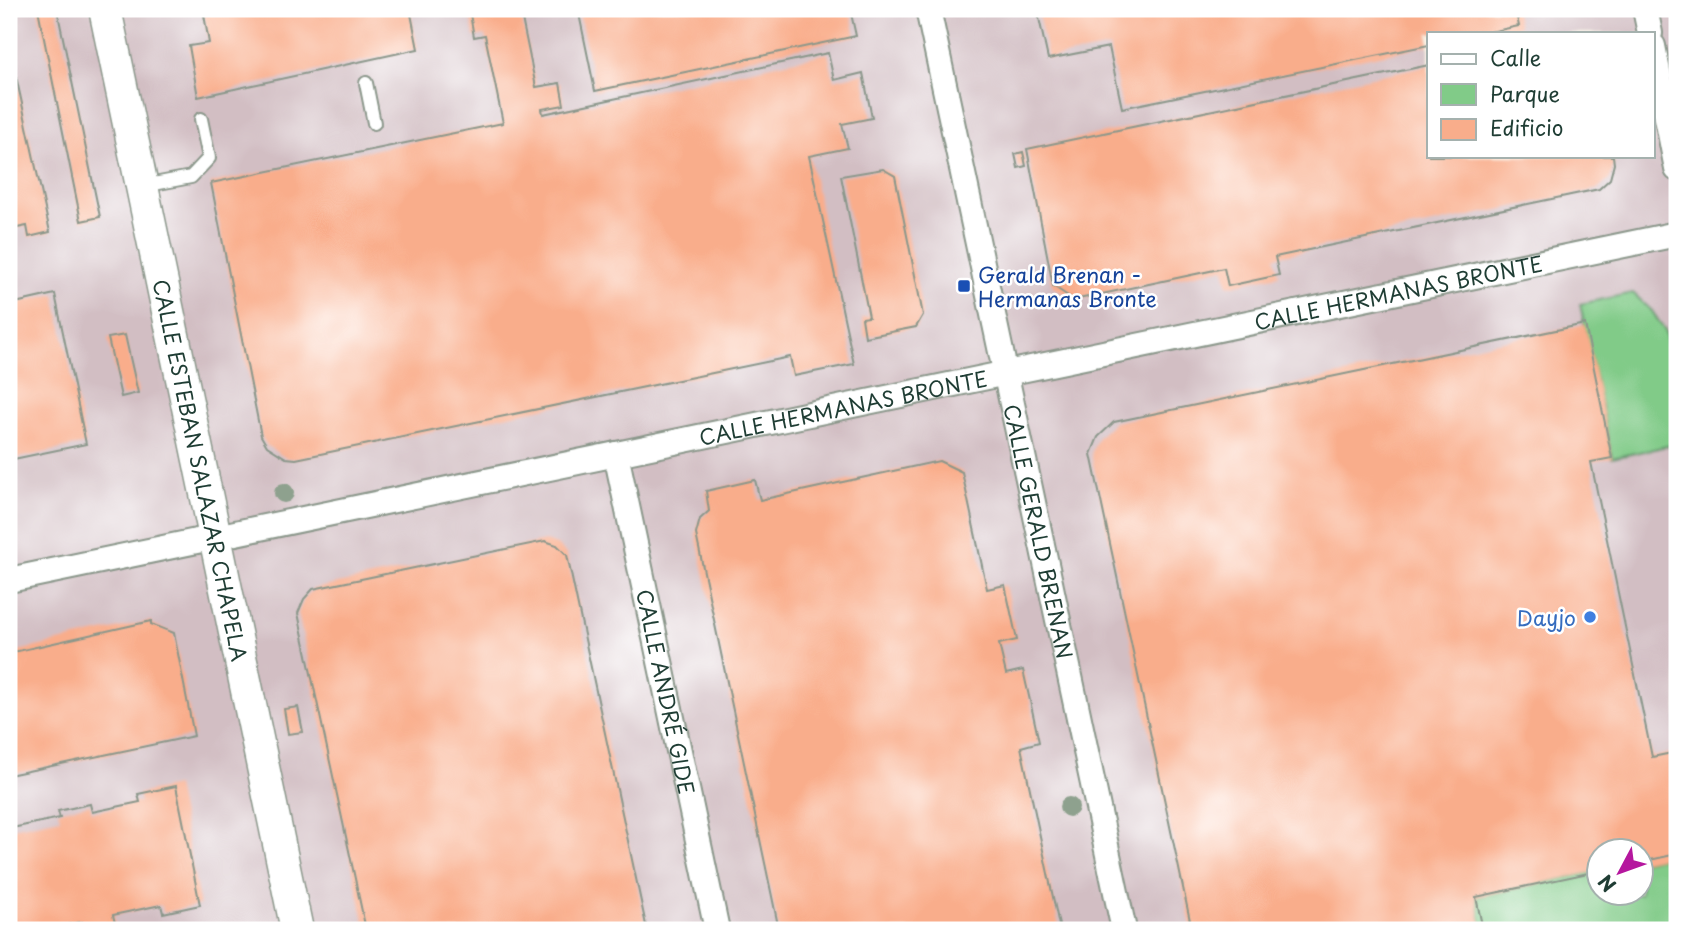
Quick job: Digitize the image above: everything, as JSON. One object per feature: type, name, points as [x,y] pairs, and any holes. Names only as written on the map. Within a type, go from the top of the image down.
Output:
[{"type":"street","name":"CALLE ESTEBAN SALAZAR CHAPELA","points":[[105,9],[297,930]]},
{"type":"street","name":"CALLE GERALD BRENAN","points":[[928,9],[1124,930]]},
{"type":"street","points":[[1645,9],[1650,32]]},
{"type":"street","points":[[1654,51],[1677,169]]},
{"type":"street","name":"CALLE HERMANAS BRONTE","points":[[9,580],[1677,234]]},
{"type":"street","name":"CALLE ANDRÉ GIDE","points":[[617,454],[717,930]]},
{"type":"lane","points":[[366,83],[374,122]]},
{"type":"lane","points":[[141,186],[191,177],[209,158],[201,119]]},
{"type":"shaded area","points":[[9,9],[1677,9],[1677,930],[9,930]]},
{"type":"green space","points":[[1633,293],[1652,311],[1665,331],[1677,389],[1677,444],[1612,458],[1580,304]]},
{"type":"green space","points":[[1677,854],[1677,930],[1483,930],[1476,897],[1584,874],[1584,908],[1654,908],[1654,859]]},
{"type":"building","points":[[38,9],[57,9],[100,217],[81,221]]},
{"type":"building","points":[[203,9],[410,9],[418,49],[198,97],[189,46],[209,43]]},
{"type":"building","points":[[491,9],[520,9],[536,87],[560,83],[564,105],[542,109],[543,114],[828,53],[834,80],[863,73],[872,118],[842,124],[848,148],[809,156],[854,364],[794,376],[790,357],[296,459],[286,458],[267,446],[261,436],[211,183],[503,123],[485,35],[474,37],[470,14]]},
{"type":"building","points":[[578,9],[850,9],[856,36],[595,91]]},
{"type":"building","points":[[1037,9],[1515,9],[1519,26],[1490,32],[1427,32],[1427,45],[1122,108],[1109,47],[1048,59]]},
{"type":"building","points":[[1427,65],[1427,158],[1613,158],[1614,164],[1610,179],[1599,189],[1275,257],[1279,275],[1228,286],[1224,268],[1074,300],[1053,286],[1027,149]]},
{"type":"building","points":[[14,67],[50,232],[29,237],[27,226],[12,229],[9,215],[9,69]]},
{"type":"building","points":[[1023,152],[1026,166],[1018,168],[1015,154]]},
{"type":"building","points":[[883,169],[895,176],[923,315],[916,327],[865,337],[862,318],[869,317],[841,176]]},
{"type":"building","points":[[9,279],[15,303],[55,294],[86,444],[9,460]]},
{"type":"building","points":[[1585,324],[1612,458],[1591,462],[1652,757],[1677,752],[1677,854],[1654,859],[1654,838],[1584,838],[1584,874],[1476,897],[1483,930],[1192,930],[1091,454],[1098,437],[1114,422]]},
{"type":"building","points":[[125,335],[138,393],[121,397],[108,338]]},
{"type":"building","points":[[939,461],[962,472],[987,589],[1005,585],[1017,640],[999,644],[1006,674],[1023,670],[1039,742],[1021,747],[1060,930],[779,930],[696,534],[700,519],[709,511],[706,491],[755,480],[760,500]]},
{"type":"building","points":[[545,541],[557,545],[567,555],[647,930],[366,930],[298,613],[304,599],[313,589]]},
{"type":"building","points":[[151,621],[151,624],[174,633],[194,736],[9,775],[9,653]]},
{"type":"building","points":[[298,707],[303,732],[288,734],[284,709]]},
{"type":"building","points":[[176,786],[200,905],[163,913],[161,905],[113,915],[115,923],[83,930],[82,922],[40,930],[9,930],[9,821],[12,828],[60,818],[58,811],[90,804],[92,812],[140,802],[138,794]]},
{"type":"place","name":"Gerald Brenan - Hermanas Bronte","points":[[964,286]]},
{"type":"place","name":"Dayjo","points":[[1590,617]]}]
